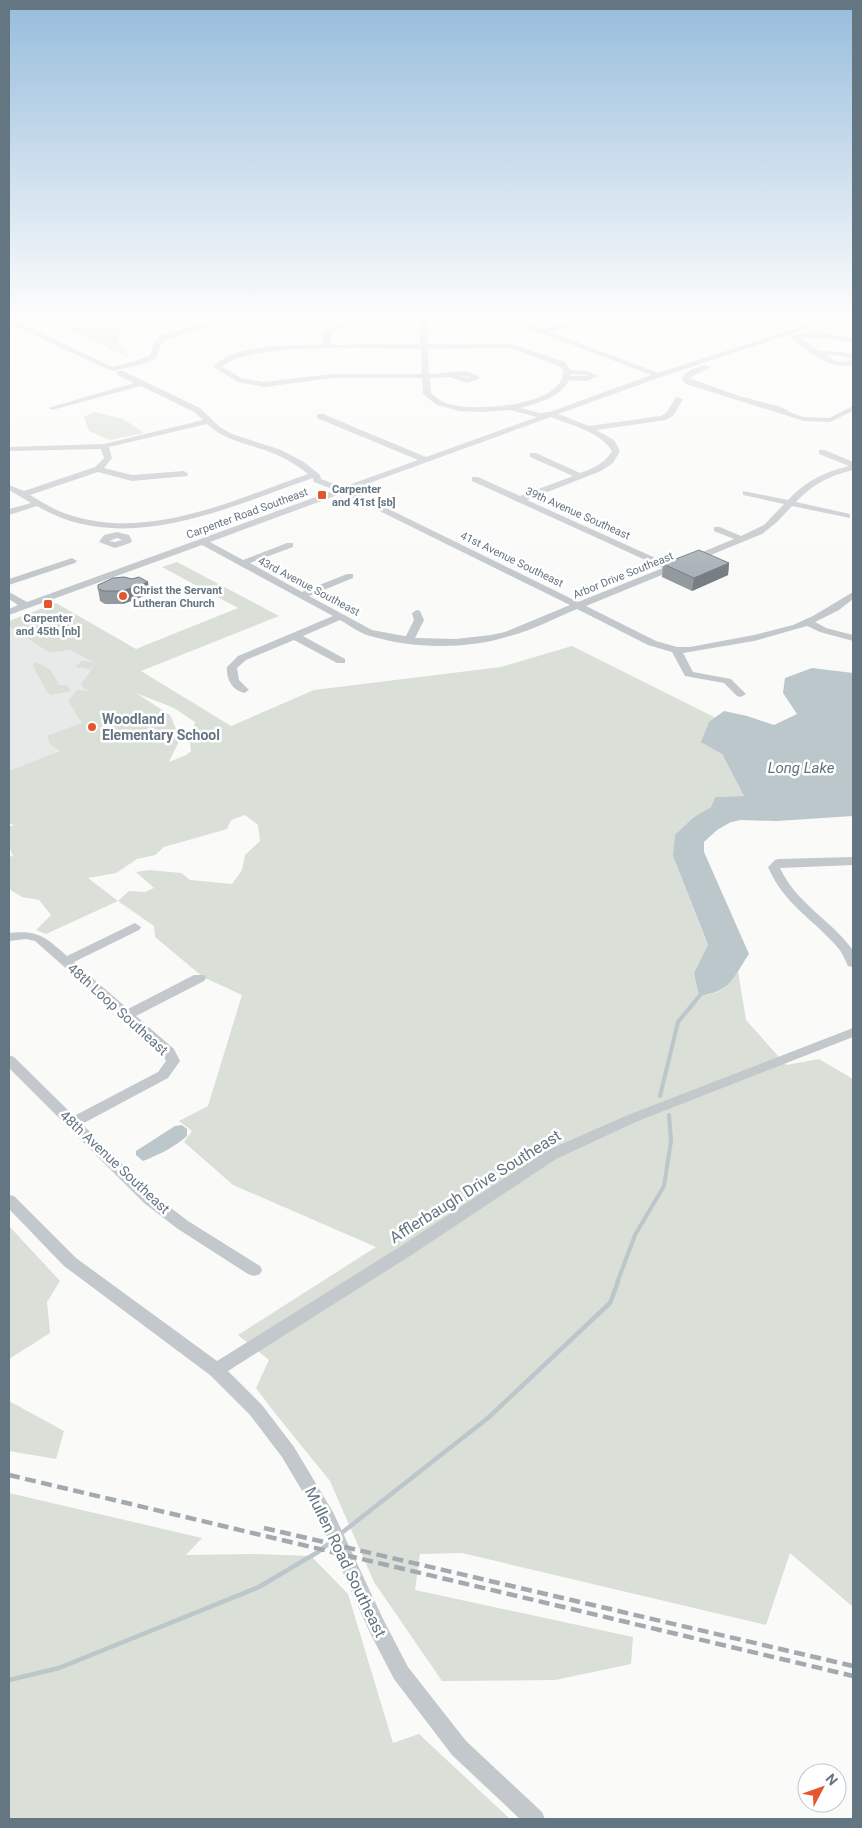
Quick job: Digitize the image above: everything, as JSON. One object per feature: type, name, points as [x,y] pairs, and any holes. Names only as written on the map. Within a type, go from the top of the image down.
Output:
[{"type":"street","points":[[52,408],[69,403]]},
{"type":"street","name":"41st Avenue Southeast","points":[[183,403],[197,410],[217,429],[229,436],[278,452],[302,464],[317,480],[343,490],[652,642],[676,650]]},
{"type":"street","points":[[436,403],[445,407],[474,411],[511,408],[524,403]]},
{"type":"street","points":[[538,403],[551,414]]},
{"type":"street","name":"Carpenter Road Southeast","points":[[9,612],[580,403]]},
{"type":"street","points":[[588,429],[663,418],[670,414],[676,403]]},
{"type":"street","points":[[757,403],[804,419],[830,420],[853,408]]},
{"type":"street","points":[[511,408],[540,415],[551,414],[588,429],[611,442],[616,451],[610,461],[598,469],[521,499]]},
{"type":"street","points":[[320,416],[426,460]]},
{"type":"street","points":[[9,449],[104,446],[210,421]]},
{"type":"street","points":[[24,494],[98,469],[108,458],[104,446]]},
{"type":"street","points":[[822,452],[853,466]]},
{"type":"street","points":[[533,455],[580,476]]},
{"type":"street","name":"Arbor Drive Southeast","points":[[409,640],[453,643],[489,639],[508,634],[763,529],[818,478],[853,466]]},
{"type":"street","points":[[98,469],[132,478],[184,474]]},
{"type":"street","points":[[9,487],[60,515],[79,522],[118,525],[191,517],[315,476]]},
{"type":"street","name":"39th Avenue Southeast","points":[[475,479],[671,568]]},
{"type":"street","points":[[746,493],[847,516]]},
{"type":"street","points":[[9,512],[39,503]]},
{"type":"street","points":[[116,535],[118,525]]},
{"type":"street","points":[[717,529],[741,539]]},
{"type":"street","name":"43rd Avenue Southeast","points":[[202,541],[300,596],[370,632],[409,640]]},
{"type":"street","points":[[242,564],[290,545]]},
{"type":"street","points":[[9,582],[72,561]]},
{"type":"street","points":[[300,596],[350,576]]},
{"type":"street","points":[[9,595],[26,606]]},
{"type":"street","points":[[741,694],[727,681],[689,674],[676,650],[690,650],[794,629],[831,612],[853,595]]},
{"type":"street","points":[[409,640],[419,620],[417,614]]},
{"type":"street","points":[[244,690],[234,683],[231,677],[232,667],[242,658],[340,617]]},
{"type":"street","points":[[810,623],[824,630],[853,638]]},
{"type":"street","points":[[295,636],[341,661]]},
{"type":"street","points":[[853,861],[779,863],[774,867],[778,877],[793,899],[840,940],[853,964]]},
{"type":"street","points":[[66,961],[135,927]]},
{"type":"street","name":"48th Loop Southeast","points":[[9,937],[26,935],[39,938],[169,1052],[173,1061],[172,1066],[164,1075],[72,1123]]},
{"type":"street","points":[[126,1015],[199,978]]},
{"type":"street","name":"Afflerbaugh Drive Southeast","points":[[216,1370],[407,1250],[551,1155],[633,1118],[853,1032]]},
{"type":"street","name":"48th Avenue Southeast","points":[[9,1060],[150,1199],[183,1224],[254,1270]]},
{"type":"street","name":"Mullen Road Southeast","points":[[9,1200],[53,1246],[88,1277],[216,1370],[256,1410],[288,1452],[327,1517],[377,1627],[401,1673],[459,1748],[535,1819]]},
{"type":"shaded area","points":[[95,412],[123,419],[144,433],[110,440],[89,431],[84,417]]},
{"type":"shaded area","points":[[177,562],[279,616],[141,671],[231,726],[314,690],[501,667],[572,646],[716,718],[709,723],[702,741],[722,754],[744,796],[715,797],[711,807],[694,817],[673,856],[708,946],[694,973],[699,996],[712,994],[727,986],[738,971],[746,1020],[786,1065],[819,1059],[853,1079],[853,1607],[790,1553],[766,1625],[462,1553],[420,1554],[415,1590],[633,1637],[631,1664],[555,1680],[442,1681],[374,1582],[330,1481],[256,1388],[269,1360],[238,1335],[376,1247],[233,1185],[184,1142],[192,1131],[179,1121],[208,1106],[242,995],[203,977],[155,937],[154,926],[118,901],[46,934],[36,930],[51,915],[39,900],[22,897],[9,889],[9,857],[13,856],[9,847],[9,826],[14,826],[9,822],[9,771],[60,751],[50,744],[47,736],[82,723],[68,701],[77,690],[89,691],[83,688],[81,684],[94,665],[89,669],[75,667],[82,661],[93,662],[69,650],[50,653],[9,627],[9,621],[56,603],[136,649],[238,608],[162,567]],"holes":[[[136,693],[174,708],[195,722],[190,744],[191,751],[169,762],[180,739],[170,715]],[[245,815],[258,825],[260,841],[245,855],[242,870],[232,884],[190,880],[181,873],[149,870],[136,872],[154,888],[145,892],[129,891],[118,901],[88,878],[116,873],[137,859],[155,855],[164,847],[227,829],[231,820]]]},
{"type":"shaded area","name":"Woodland Elementary School","points":[[9,627],[50,653],[69,650],[96,664],[86,675],[170,715],[180,739],[14,826],[9,822]]},
{"type":"shaded area","points":[[36,662],[50,669],[59,685],[67,685],[71,691],[51,695],[47,692],[33,666]]},
{"type":"shaded area","points":[[9,1226],[60,1281],[47,1302],[50,1333],[9,1359]]},
{"type":"shaded area","points":[[9,1401],[64,1431],[56,1459],[9,1451]]},
{"type":"shaded area","points":[[9,1493],[202,1538],[186,1555],[252,1554],[311,1556],[348,1594],[393,1743],[419,1734],[510,1819],[9,1819]]},
{"type":"water","name":"Long Lake","points":[[812,668],[853,673],[853,816],[777,821],[741,820],[731,822],[717,830],[704,842],[704,852],[749,954],[725,987],[710,994],[699,996],[694,973],[708,945],[673,856],[675,835],[694,817],[711,807],[715,797],[744,796],[722,754],[701,742],[709,722],[724,711],[774,725],[797,714],[783,693],[785,678]]},
{"type":"water","points":[[182,1125],[187,1129],[187,1136],[177,1144],[143,1161],[136,1155],[136,1151],[175,1126]]},
{"type":"building","points":[[699,550],[729,563],[694,578],[663,564]]},
{"type":"building","points":[[124,577],[132,579],[139,577],[148,582],[122,591],[98,589],[98,585],[113,578]]},
{"type":"waterway","points":[[660,1096],[678,1022],[701,994]]},
{"type":"waterway","points":[[617,1283],[635,1235],[664,1186],[671,1141],[669,1115]]},
{"type":"waterway","points":[[339,1535],[488,1418],[610,1303],[618,1282]]},
{"type":"waterway","points":[[9,1680],[59,1668],[259,1587],[318,1552],[332,1541]]},
{"type":"railway","points":[[9,1475],[853,1676]]},
{"type":"railway","points":[[264,1528],[853,1666]]},
{"type":"place","name":"Carpenter and 41st [sb]","points":[[322,495]]},
{"type":"place","name":"Christ the Servant Lutheran Church","points":[[123,596]]},
{"type":"place","name":"Carpenter and 45th [nb]","points":[[48,604]]},
{"type":"place","name":"Woodland Elementary School","points":[[92,727]]}]
